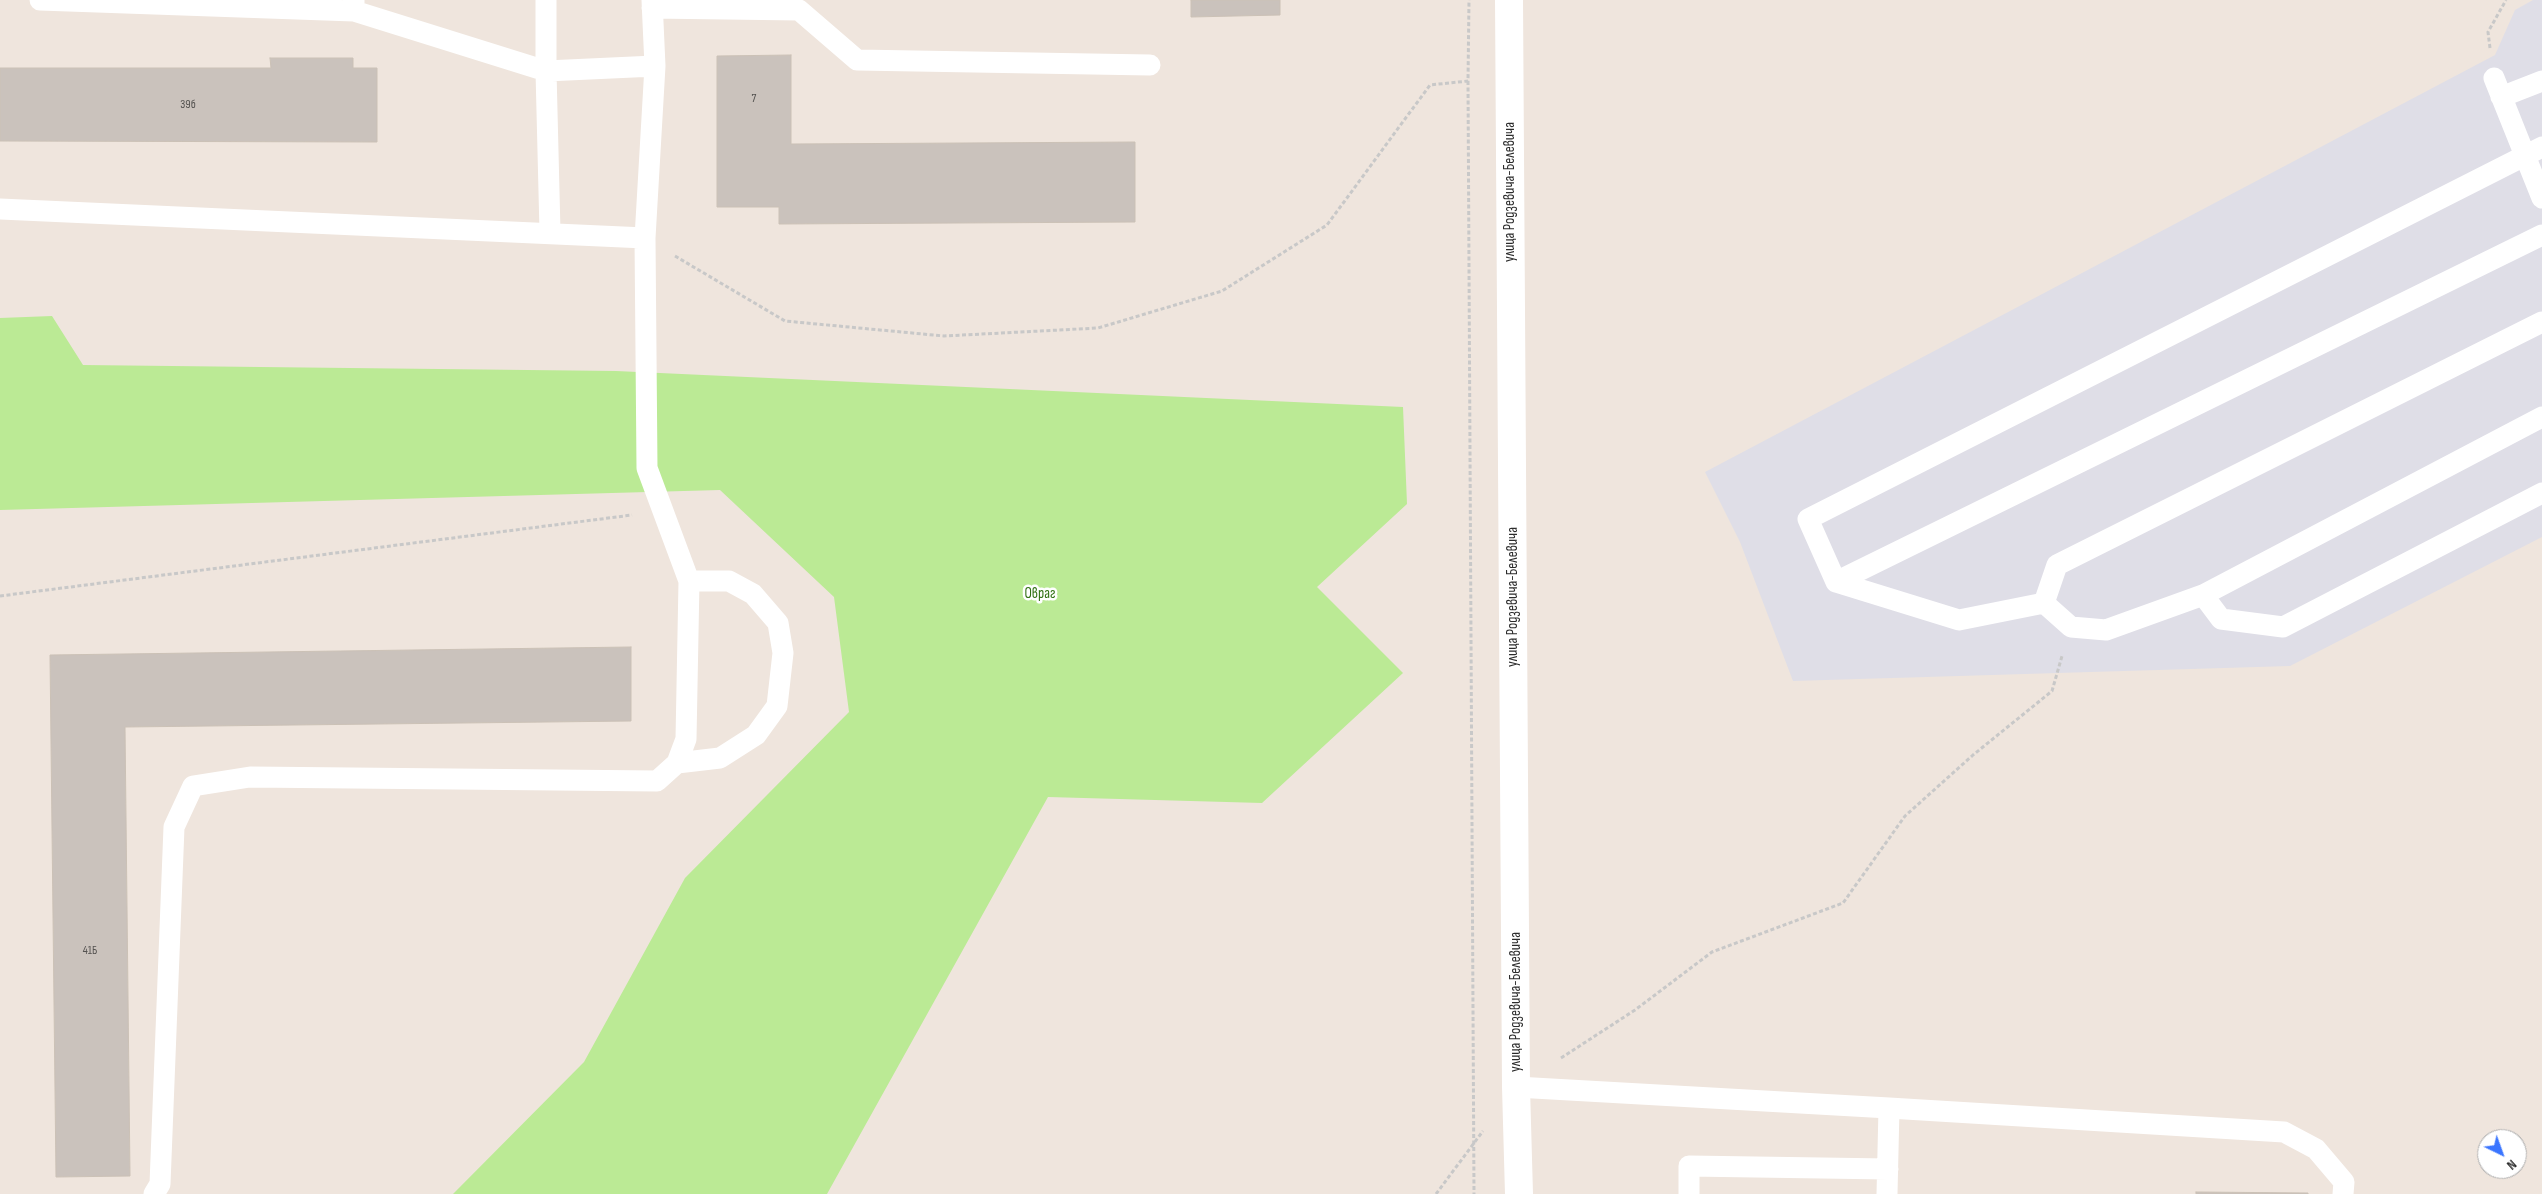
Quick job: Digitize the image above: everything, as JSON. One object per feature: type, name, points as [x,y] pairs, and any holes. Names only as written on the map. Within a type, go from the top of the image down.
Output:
[{"type":"street","name":"улица Родзевича-Белевича","points":[[1509,0],[1516,1087],[1520,1194]]},
{"type":"lane","points":[[40,0],[354,5],[546,71],[655,66]]},
{"type":"lane","points":[[546,0],[550,232]]},
{"type":"lane","points":[[154,1194],[160,1184],[174,827],[193,786],[250,777],[657,781],[677,763],[686,739],[689,581],[647,468],[645,238],[655,66],[652,4],[799,10],[857,60],[1150,65]]},
{"type":"lane","points":[[2542,80],[2498,88],[2533,151],[2542,198]]},
{"type":"lane","points":[[2044,603],[1959,620],[1836,582],[1808,519],[2533,151]]},
{"type":"lane","points":[[0,209],[550,232],[645,238]]},
{"type":"lane","points":[[1836,582],[2542,236]]},
{"type":"lane","points":[[2044,603],[2057,566],[2542,322]]},
{"type":"lane","points":[[2044,603],[2070,627],[2106,630],[2203,595],[2542,417]]},
{"type":"lane","points":[[2203,595],[2221,619],[2283,626],[2542,493]]},
{"type":"lane","points":[[677,763],[720,758],[756,735],[777,706],[783,653],[778,623],[753,594],[729,581],[689,581]]},
{"type":"lane","points":[[1516,1087],[2284,1132],[2316,1148],[2344,1182],[2343,1194]]},
{"type":"lane","points":[[1887,1194],[1889,1108]]},
{"type":"lane","points":[[1689,1194],[1689,1166],[1888,1169]]},
{"type":"path","points":[[1469,0],[1474,1194]]},
{"type":"path","points":[[2498,88],[2488,32],[2506,0]]},
{"type":"path","points":[[645,238],[785,321],[944,336],[1098,328],[1222,291],[1327,225],[1430,85],[1468,81]]},
{"type":"path","points":[[0,596],[663,511]]},
{"type":"path","points":[[1516,1087],[1636,1010],[1712,952],[1843,903],[1905,816],[1973,755],[2052,691],[2070,627]]},
{"type":"path","points":[[1436,1194],[1484,1129]]},
{"type":"shaded area","points":[[2533,0],[2542,0],[2542,537],[2290,666],[1793,681],[1740,542],[1705,472],[2495,55],[2515,10]]},
{"type":"green space","name":"Овраг","points":[[52,316],[83,365],[616,371],[1403,407],[1407,504],[1317,587],[1403,673],[1262,803],[1048,797],[827,1194],[453,1194],[584,1062],[685,878],[849,712],[834,597],[720,490],[0,510],[0,318]]},
{"type":"building","points":[[1191,0],[1280,0],[1280,15],[1191,17]]},
{"type":"building","points":[[791,55],[791,144],[1135,142],[1135,222],[779,224],[779,207],[717,207],[717,56]]},
{"type":"building","points":[[270,58],[353,58],[353,68],[377,68],[377,142],[0,141],[0,68],[271,68]]},
{"type":"building","points":[[631,647],[631,721],[125,727],[130,1176],[56,1177],[50,655]]},
{"type":"building","points":[[2196,1192],[2308,1193],[2308,1194],[2196,1194]]}]
